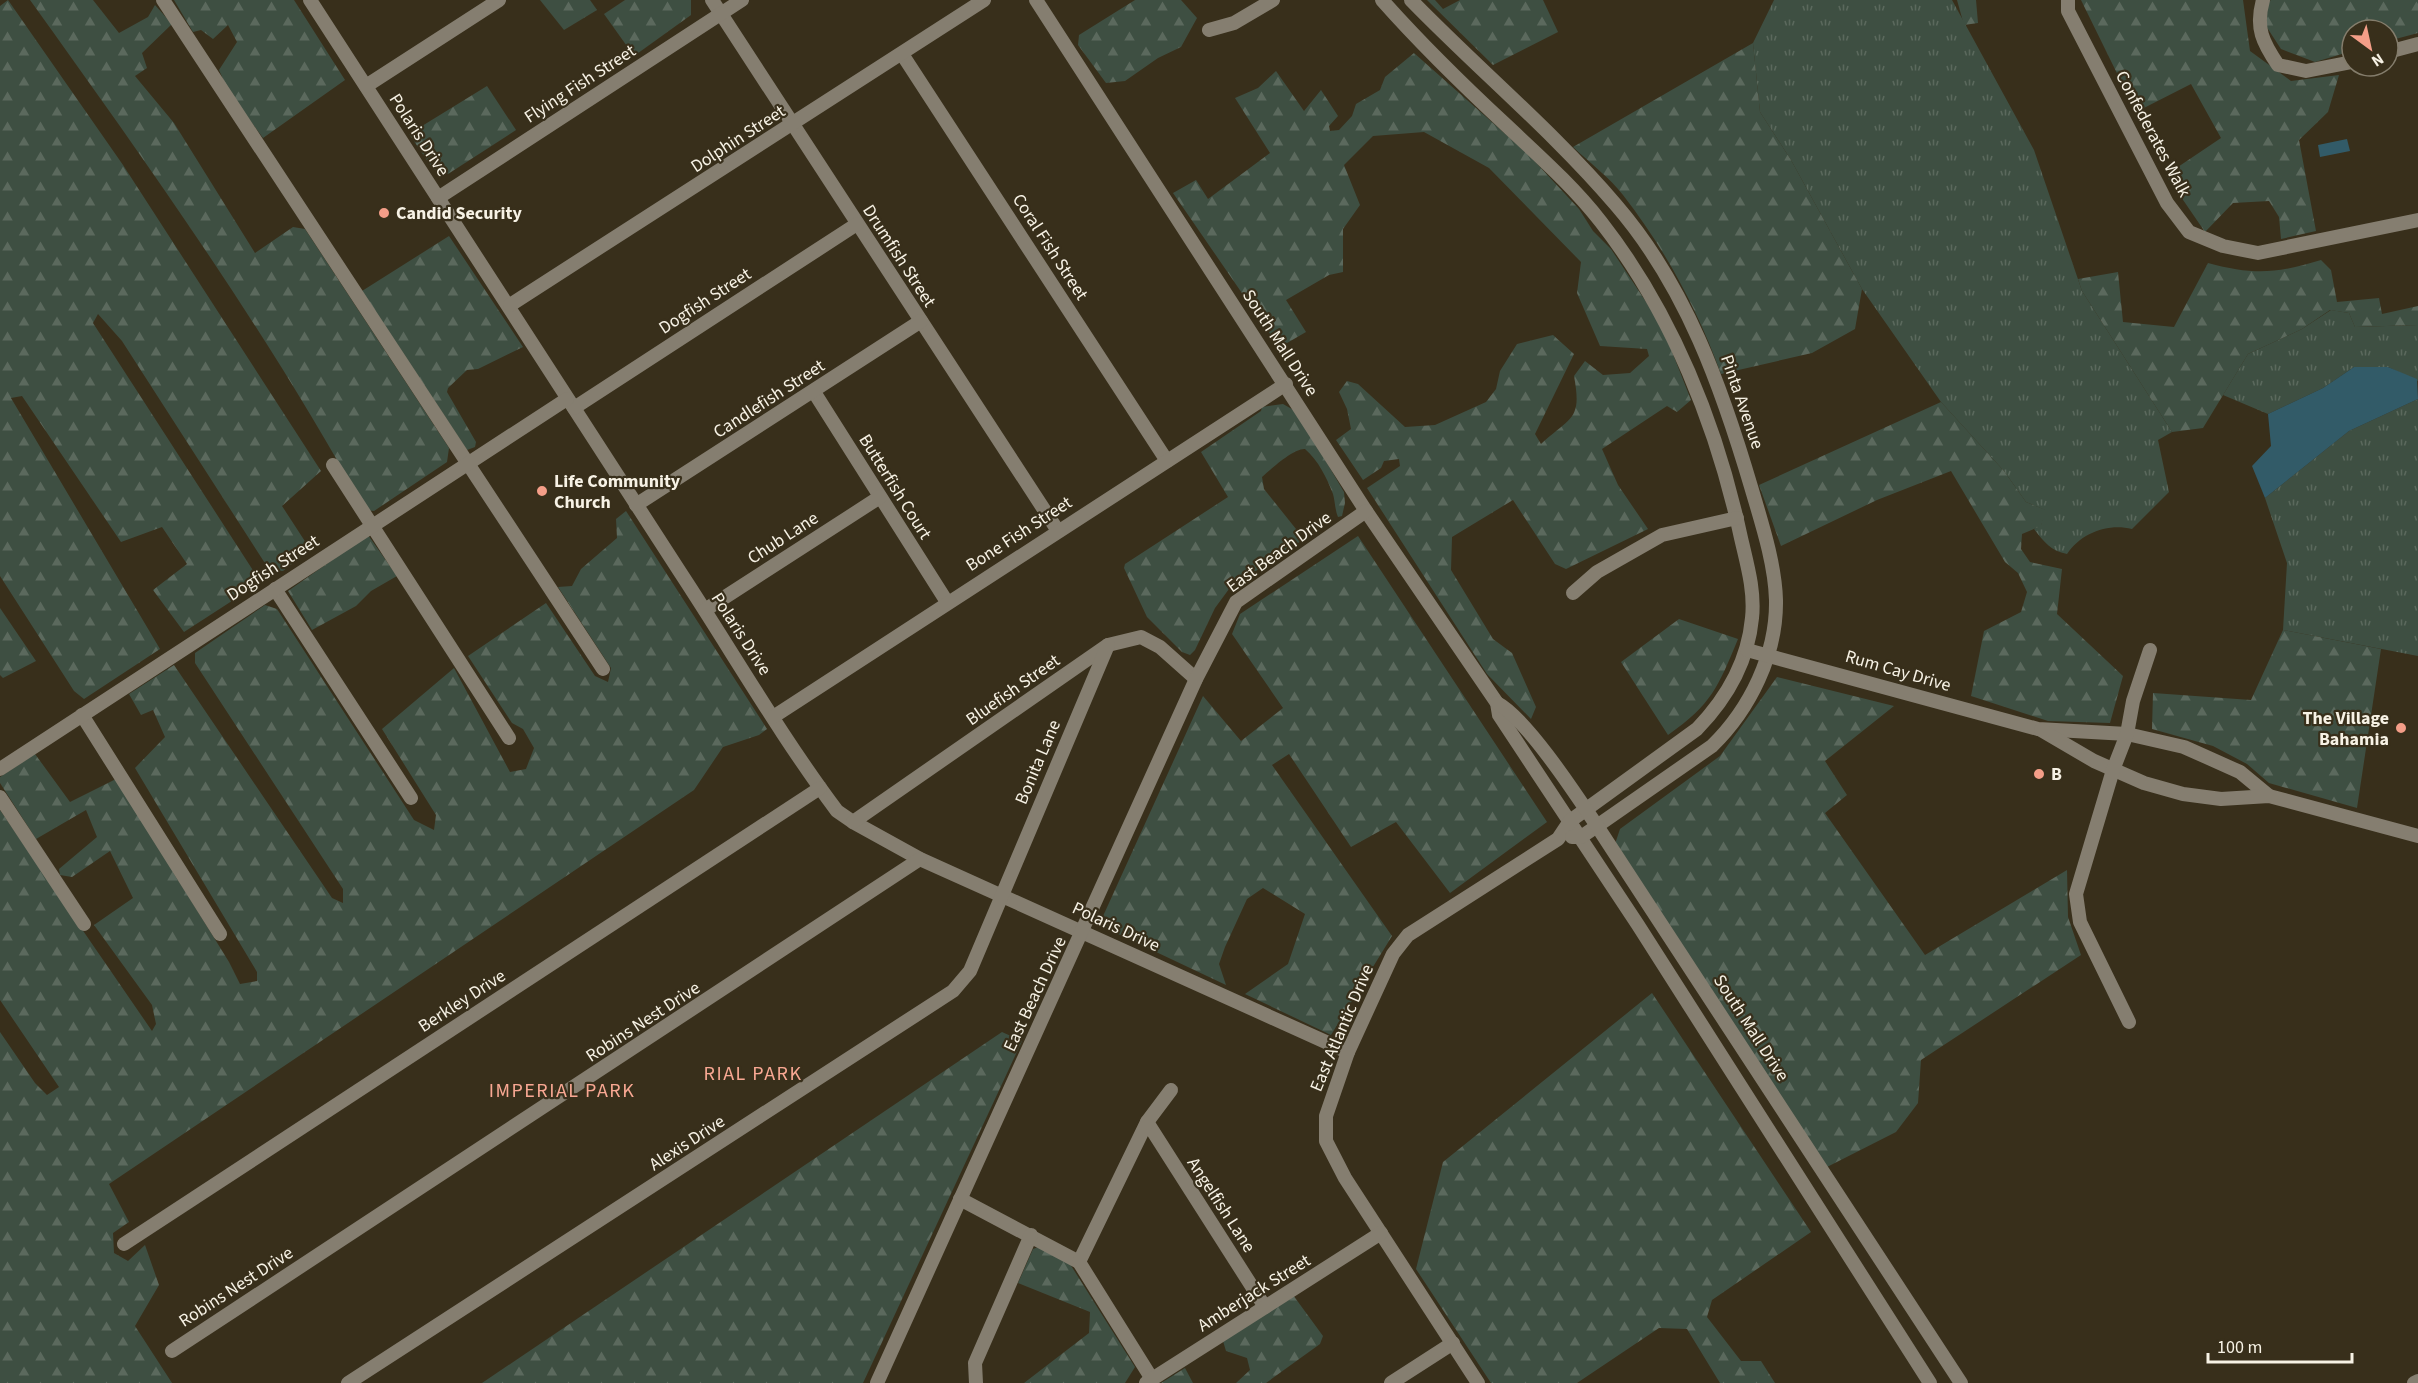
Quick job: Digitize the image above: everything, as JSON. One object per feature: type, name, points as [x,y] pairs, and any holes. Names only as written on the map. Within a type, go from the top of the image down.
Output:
[{"type":"street","points":[[163,0],[466,464],[603,669]]},
{"type":"street","name":"Polaris Drive","points":[[310,0],[510,305],[571,404],[773,717],[837,811],[921,859],[1001,893],[1348,1052]]},
{"type":"street","points":[[366,86],[499,0]]},
{"type":"street","name":"Drumfish Street","points":[[712,0],[795,124],[857,225],[1058,531]]},
{"type":"street","name":"Flying Fish Street","points":[[438,198],[742,0]]},
{"type":"street","name":"Dolphin Street","points":[[510,305],[795,124],[984,0]]},
{"type":"street","name":"South Mall Drive","points":[[1036,0],[1366,510],[1497,703],[1499,715],[1638,925],[1930,1383]]},
{"type":"street","points":[[1209,30],[1234,23],[1273,0]]},
{"type":"street","points":[[1382,0],[1437,59],[1545,162],[1601,221],[1643,283],[1682,355],[1717,450],[1737,518],[1753,602],[1747,650],[1723,697],[1697,729],[1570,821]]},
{"type":"street","name":"Pinta Avenue","points":[[1411,0],[1563,149],[1617,206],[1662,268],[1702,343],[1738,443],[1758,510],[1774,581],[1775,618],[1767,655],[1756,685],[1728,731],[1712,746],[1581,837]]},
{"type":"street","name":"Confederates Walk","points":[[2068,0],[2067,11],[2167,203],[2189,232],[2223,246],[2258,252],[2418,220]]},
{"type":"street","points":[[2264,0],[2260,12],[2262,42],[2278,65],[2306,71],[2340,64]]},
{"type":"street","points":[[2400,49],[2418,44]]},
{"type":"street","name":"Coral Fish Street","points":[[902,54],[1167,460]]},
{"type":"street","points":[[1601,221],[1617,206]]},
{"type":"street","name":"Dogfish Street","points":[[0,769],[466,464],[571,404],[857,225]]},
{"type":"street","name":"Candlefish Street","points":[[636,505],[921,321]]},
{"type":"street","name":"Bone Fish Street","points":[[773,717],[1286,384]]},
{"type":"street","name":"Butterfish Court","points":[[814,392],[947,602]]},
{"type":"street","points":[[333,465],[509,738]]},
{"type":"street","name":"Chub Lane","points":[[705,610],[880,498]]},
{"type":"street","name":"East Beach Drive","points":[[877,1383],[1196,679],[1236,602],[1366,510]]},
{"type":"street","points":[[1573,593],[1598,572],[1662,535],[1737,518]]},
{"type":"street","points":[[275,589],[411,798]]},
{"type":"street","name":"Bluefish Street","points":[[853,822],[1108,645],[1142,637],[1160,647],[1196,679]]},
{"type":"street","name":"Bonita Lane","points":[[1001,893],[1108,645]]},
{"type":"street","name":"Rum Cay Drive","points":[[1747,650],[2038,729],[2127,735],[2184,747],[2240,772],[2269,796]]},
{"type":"street","points":[[2129,1022],[2080,922],[2076,894],[2113,770],[2127,735],[2133,701],[2150,650]]},
{"type":"street","name":"South Mall Drive","points":[[1497,703],[1508,708],[1597,826],[1961,1383]]},
{"type":"street","points":[[82,715],[220,933]]},
{"type":"street","name":"Rum Cay Drive","points":[[2038,729],[2113,770],[2144,783],[2183,794],[2221,799],[2269,796],[2418,836]]},
{"type":"street","name":"Berkley Drive","points":[[124,1244],[820,788]]},
{"type":"street","points":[[0,797],[84,924]]},
{"type":"street","name":"East Atlantic Drive","points":[[1478,1383],[1346,1178],[1326,1142],[1326,1116],[1348,1052],[1393,954],[1404,939],[1558,839],[1570,821]]},
{"type":"street","name":"East Atlantic Drive","points":[[1558,839],[1581,837]]},
{"type":"street","name":"Robins Nest Drive","points":[[172,1351],[921,859]]},
{"type":"street","name":"Alexis Drive","points":[[348,1383],[953,991],[970,971],[1001,893]]},
{"type":"street","points":[[1638,925],[1655,914]]},
{"type":"street","points":[[1079,1262],[1147,1122],[1171,1089]]},
{"type":"street","name":"Angelfish Lane","points":[[1147,1122],[1264,1307]]},
{"type":"street","points":[[960,1199],[1079,1262],[1149,1381]]},
{"type":"street","name":"Amberjack Street","points":[[1149,1381],[1381,1233]]},
{"type":"street","points":[[976,1383],[975,1363],[1031,1235]]},
{"type":"street","points":[[1391,1383],[1453,1343]]},
{"type":"green space","points":[[8,0],[123,165],[321,471],[282,506],[310,549],[283,571],[270,571],[122,341],[98,314],[93,323],[258,578],[255,586],[184,632],[153,590],[187,564],[162,527],[121,542],[22,396],[11,398],[160,649],[84,699],[74,691],[0,576],[0,6]]},
{"type":"green space","points":[[30,0],[93,0],[119,33],[148,17],[155,5],[172,24],[142,53],[147,68],[135,76],[174,123],[255,253],[293,227],[305,229],[449,448],[447,462],[374,511],[365,510],[328,444],[248,314]]},
{"type":"green space","points":[[174,0],[294,0],[345,80],[263,138],[229,92],[219,70],[237,42],[228,25],[213,39],[201,30],[193,32]]},
{"type":"green space","points":[[540,0],[590,0],[597,10],[564,30]]},
{"type":"green space","points":[[625,0],[691,0],[691,15],[634,56],[604,14]]},
{"type":"green space","points":[[1135,0],[1181,0],[1197,18],[1181,47],[1158,58],[1125,81],[1106,83],[1078,45],[1079,35]]},
{"type":"green space","points":[[1427,0],[1435,0],[1443,9],[1460,0],[1543,0],[1558,32],[1493,65]]},
{"type":"green space","points":[[1774,0],[1952,0],[2034,150],[2082,291],[2172,432],[2158,440],[2169,492],[2132,529],[2114,527],[2096,531],[2080,540],[2067,554],[2056,551],[2048,545],[2034,529],[2041,525],[2045,510],[2026,502],[2004,471],[1941,402],[1862,289],[1791,160],[1760,112],[1753,43]]},
{"type":"green space","points":[[1957,0],[1976,0],[1978,23],[1964,25]]},
{"type":"green space","points":[[2081,0],[2243,0],[2250,51],[2291,81],[2339,75],[2328,112],[2299,140],[2316,231],[2281,239],[2279,217],[2269,201],[2233,203],[2205,232],[2166,175],[2221,138],[2191,84],[2136,112]]},
{"type":"green space","points":[[2271,0],[2418,0],[2418,33],[2400,38],[2400,18],[2340,18],[2340,55],[2315,62],[2281,49],[2266,26],[2267,3]]},
{"type":"green space","points":[[1753,43],[1760,112],[1791,160],[1862,289],[1855,329],[1812,353],[1721,374],[1691,303],[1653,237],[1618,189],[1573,147]]},
{"type":"green space","points":[[1414,53],[1528,154],[1579,209],[1593,231],[1611,249],[1662,326],[1691,400],[1677,412],[1667,406],[1602,449],[1618,485],[1648,529],[1566,569],[1555,564],[1513,500],[1452,537],[1451,570],[1493,639],[1512,653],[1536,707],[1531,719],[1487,674],[1367,488],[1400,466],[1399,459],[1384,461],[1381,468],[1363,480],[1336,440],[1351,429],[1347,409],[1339,392],[1347,381],[1358,384],[1405,427],[1435,425],[1486,402],[1496,389],[1500,371],[1517,344],[1553,335],[1574,354],[1535,434],[1541,444],[1572,416],[1577,401],[1574,376],[1585,361],[1603,375],[1630,373],[1649,356],[1647,349],[1600,346],[1577,293],[1581,262],[1489,168],[1424,132],[1373,136],[1344,165],[1360,205],[1343,229],[1343,272],[1329,275],[1286,300],[1306,332],[1287,343],[1275,341],[1173,193],[1196,180],[1208,199],[1270,153],[1235,98],[1258,88],[1276,71],[1304,111],[1321,90],[1338,116],[1329,126],[1330,131],[1339,130],[1352,116],[1356,104],[1380,90],[1385,77]]},
{"type":"green space","points":[[487,86],[516,130],[448,174],[433,169],[409,134]]},
{"type":"green space","points":[[449,236],[523,347],[478,369],[467,370],[448,388],[447,392],[476,442],[475,447],[467,450],[362,291]]},
{"type":"green space","points":[[2321,260],[2331,270],[2337,302],[2379,298],[2382,314],[2418,306],[2418,325],[2355,327],[2349,313],[2330,310],[2302,329],[2248,354],[2203,428],[2172,432],[2082,291],[2078,279],[2118,272],[2123,322],[2174,327],[2208,263],[2238,270],[2264,271],[2291,268]]},
{"type":"green space","points":[[2331,310],[2349,313],[2355,327],[2418,325],[2418,381],[2388,367],[2354,367],[2323,388],[2268,414],[2223,395],[2248,354],[2302,329]]},
{"type":"green space","points":[[2418,399],[2418,656],[2283,630],[2287,563],[2265,498],[2349,431]]},
{"type":"green space","points":[[1941,402],[2004,471],[2026,502],[2046,510],[2041,526],[2022,534],[2021,549],[2030,562],[2062,569],[2057,614],[2123,676],[2110,723],[2048,721],[1971,696],[1984,631],[2021,612],[2027,592],[2018,573],[2005,562],[1951,471],[1877,500],[1781,546],[1759,485]]},
{"type":"green space","points":[[1283,404],[1297,412],[1344,492],[1345,503],[1342,516],[1338,517],[1333,494],[1322,470],[1305,449],[1289,455],[1271,469],[1262,477],[1264,489],[1304,539],[1229,589],[1215,608],[1195,650],[1190,655],[1182,652],[1147,617],[1124,568],[1125,564],[1228,497],[1201,452],[1261,411],[1262,407]]},
{"type":"green space","points":[[626,511],[767,729],[759,735],[723,747],[694,790],[109,1184],[129,1222],[113,1233],[114,1253],[128,1261],[145,1245],[159,1285],[135,1326],[172,1383],[0,1383],[0,1032],[35,1083],[47,1095],[59,1087],[0,1000],[0,810],[152,1031],[156,1024],[152,1005],[94,925],[133,898],[110,851],[72,877],[60,875],[59,869],[97,837],[86,810],[36,839],[0,783],[0,777],[35,754],[70,802],[116,779],[229,962],[240,984],[257,981],[257,972],[135,768],[165,737],[153,710],[141,715],[129,694],[174,665],[332,898],[343,903],[343,889],[195,663],[195,653],[265,605],[277,609],[414,820],[434,830],[436,815],[382,729],[454,668],[510,772],[526,769],[534,748],[523,729],[512,723],[468,656],[546,603],[595,676],[608,682],[611,668],[558,587],[572,586],[581,569],[617,538],[616,519]]},
{"type":"green space","points":[[368,535],[397,576],[371,591],[356,606],[312,630],[288,591]]},
{"type":"green space","points":[[1358,536],[1547,822],[1450,893],[1396,822],[1351,847],[1289,754],[1272,765],[1392,936],[1331,1035],[1245,994],[1288,964],[1305,914],[1263,888],[1247,899],[1225,947],[1219,964],[1226,985],[1099,925],[1203,696],[1241,741],[1283,708],[1232,634],[1240,614]]},
{"type":"green space","points":[[0,608],[36,661],[3,678],[0,675]]},
{"type":"green space","points":[[1679,619],[1738,639],[1719,682],[1704,704],[1668,735],[1621,662]]},
{"type":"green space","points":[[2283,630],[2381,649],[2357,808],[2269,783],[2247,764],[2213,746],[2152,729],[2153,693],[2251,700]]},
{"type":"green space","points":[[1777,677],[1894,706],[1825,761],[1847,795],[1825,813],[1925,955],[2067,870],[2068,917],[2081,955],[1921,1060],[1918,1103],[1896,1132],[1827,1167],[1615,844],[1620,829],[1720,756]]},
{"type":"green space","points":[[1652,993],[1811,1232],[1712,1300],[1707,1317],[1741,1361],[1761,1361],[1775,1383],[1720,1383],[1687,1329],[1659,1328],[1577,1383],[1491,1383],[1416,1269],[1443,1162]]},
{"type":"green space","points":[[1002,1032],[1022,1041],[863,1383],[482,1383]]},
{"type":"green space","points":[[1044,1245],[1070,1264],[1135,1367],[1125,1383],[1024,1383],[1089,1333],[1090,1312],[1018,1283],[1033,1249]]},
{"type":"green space","points":[[1293,1295],[1323,1336],[1320,1344],[1266,1383],[1236,1383],[1250,1370],[1247,1358],[1226,1351],[1223,1341]]},
{"type":"green space","points":[[1185,1368],[1193,1383],[1161,1383]]},
{"type":"water","points":[[2347,139],[2350,151],[2320,157],[2318,145]]},
{"type":"water","points":[[2354,367],[2388,367],[2417,379],[2418,399],[2349,431],[2265,498],[2252,466],[2271,446],[2268,414],[2323,388]]},
{"type":"place","name":"Candid Security","points":[[384,213]]},
{"type":"place","name":"Life Community Church","points":[[542,491]]},
{"type":"place","name":"The Village Bahamia","points":[[2401,728]]},
{"type":"place","name":"B","points":[[2039,774]]},
{"type":"district","name":"RIAL PARK","points":[[753,1074]]},
{"type":"district","name":"IMPERIAL PARK","points":[[562,1091]]}]
